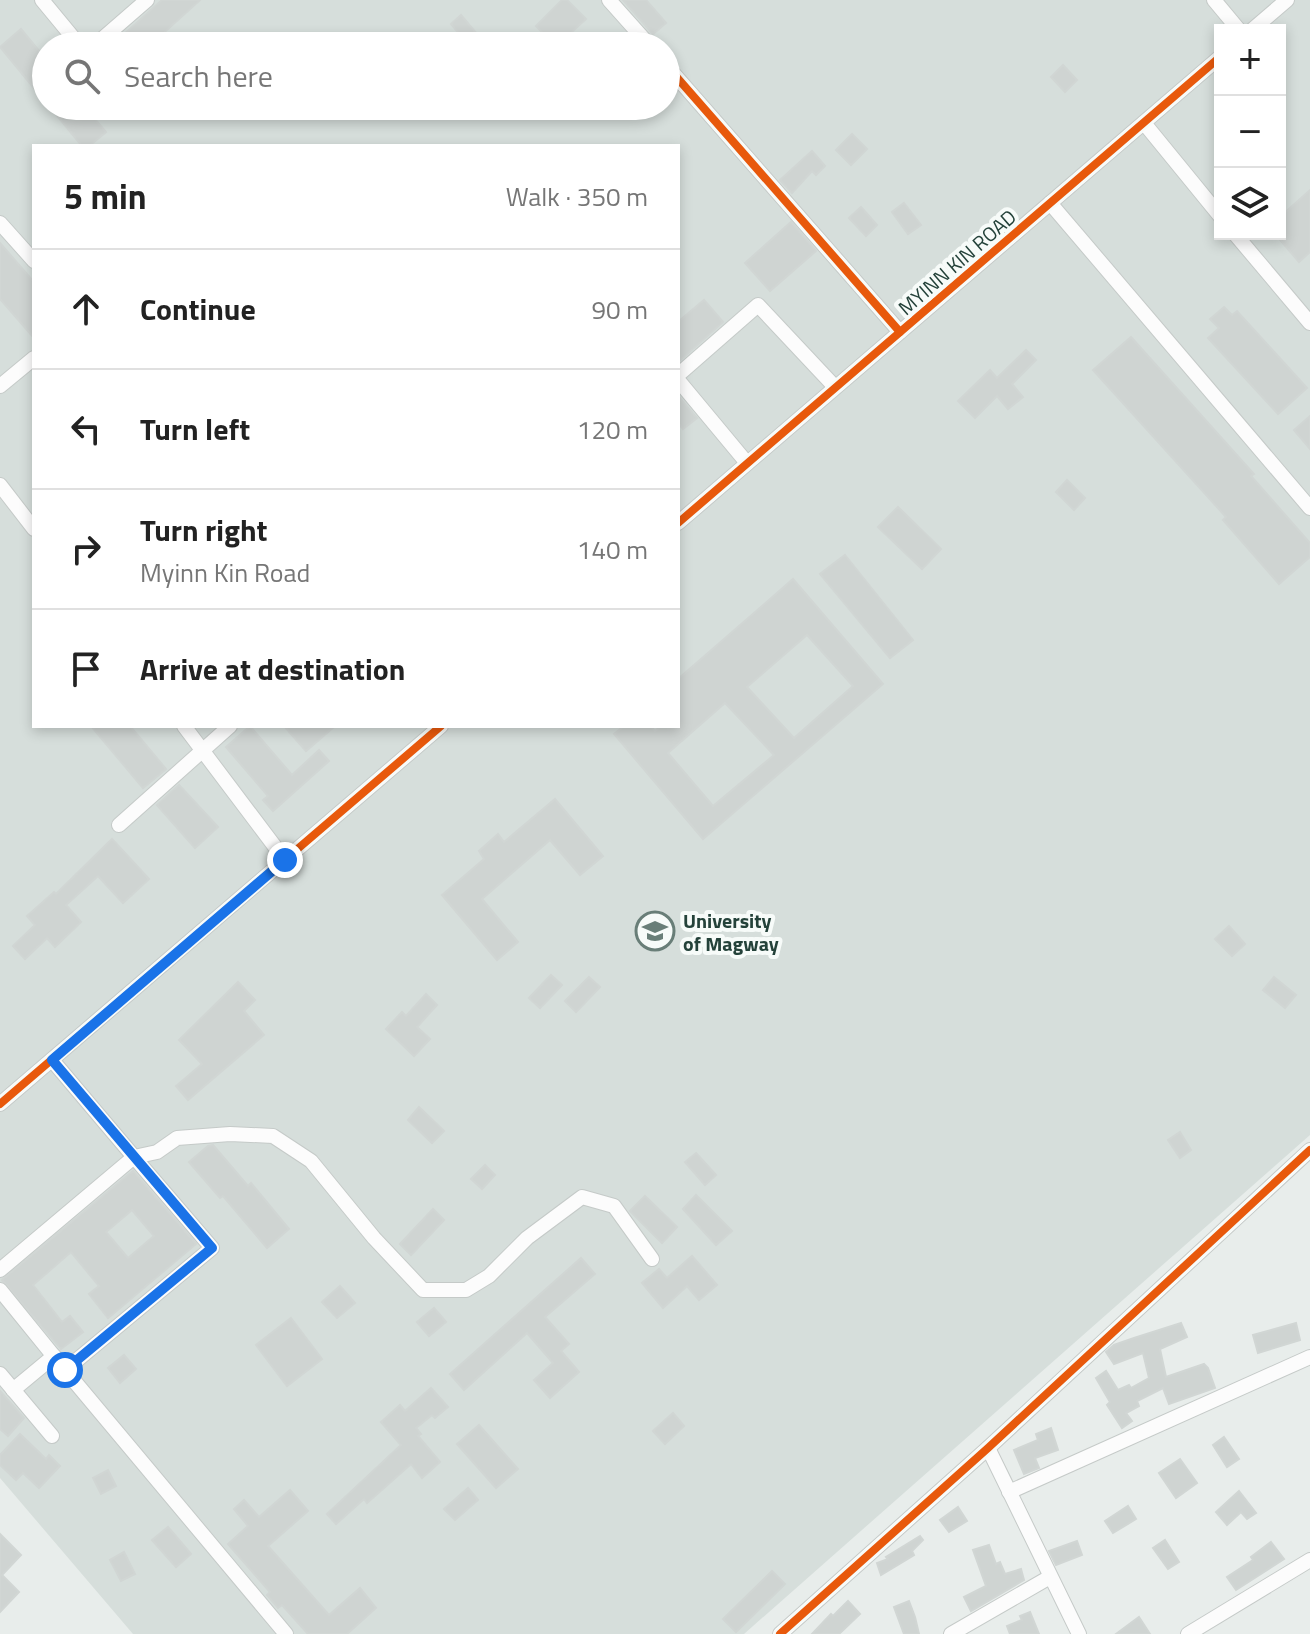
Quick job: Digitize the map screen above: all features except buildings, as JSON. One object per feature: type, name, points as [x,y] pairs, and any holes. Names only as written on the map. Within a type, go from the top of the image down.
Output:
[{"type":"street","points":[[42,0],[68,32]]},
{"type":"street","points":[[110,32],[147,0]]},
{"type":"street","points":[[609,0],[638,32]]},
{"type":"street","points":[[1214,0],[1234,24]]},
{"type":"street","points":[[1259,24],[1287,0]]},
{"type":"street","name":"MYINN KIN ROAD","points":[[680,521],[1214,62]]},
{"type":"street","points":[[680,81],[900,332]]},
{"type":"street","points":[[1144,123],[1214,209]]},
{"type":"street","points":[[1050,203],[1310,508]]},
{"type":"street","points":[[0,223],[32,259]]},
{"type":"street","points":[[1240,240],[1310,323]]},
{"type":"street","points":[[680,375],[758,305],[835,387]]},
{"type":"street","points":[[0,386],[32,362]]},
{"type":"street","points":[[680,379],[747,463]]},
{"type":"street","points":[[0,485],[32,526]]},
{"type":"street","points":[[185,728],[285,860]]},
{"type":"street","points":[[119,825],[228,728]]},
{"type":"street","points":[[0,1104],[439,728]]},
{"type":"street","points":[[52,1060],[212,1248],[65,1370]]},
{"type":"street","points":[[0,1270],[134,1157],[157,1152],[177,1138],[230,1134],[273,1136],[311,1161],[374,1238],[423,1290],[466,1290],[489,1276],[527,1238],[582,1197],[614,1206],[652,1259]]},
{"type":"street","points":[[780,1634],[988,1448],[1310,1150]]},
{"type":"street","points":[[0,1290],[286,1634]]},
{"type":"street","points":[[13,1390],[54,1356]]},
{"type":"street","points":[[1009,1492],[1310,1357]]},
{"type":"street","points":[[0,1374],[52,1436]]},
{"type":"street","points":[[988,1448],[1079,1634]]},
{"type":"street","points":[[1188,1634],[1310,1560]]},
{"type":"street","points":[[951,1634],[1050,1577]]},
{"type":"shaded area","name":"University of Magway","points":[[0,0],[1310,0],[1310,1135],[744,1634],[133,1634],[0,1478]]},
{"type":"cycle path","points":[[680,521],[1214,62]]},
{"type":"cycle path","points":[[680,81],[900,332]]},
{"type":"cycle path","points":[[0,1104],[439,728]]},
{"type":"cycle path","points":[[780,1634],[988,1448],[1310,1150]]},
{"type":"place","name":"University of Magway","points":[[655,931]]},
{"type":"route","points":[[65,1370],[212,1248],[52,1060],[285,860]]}]
